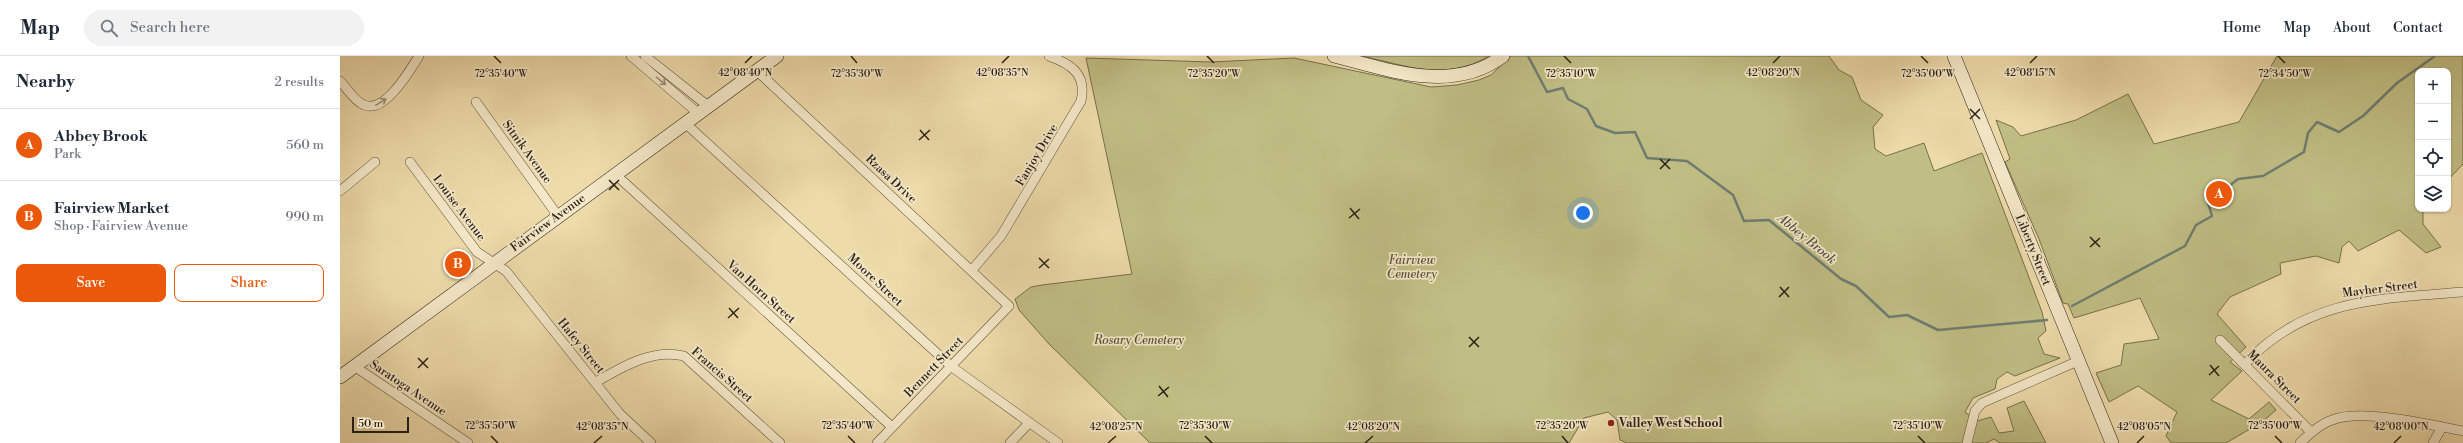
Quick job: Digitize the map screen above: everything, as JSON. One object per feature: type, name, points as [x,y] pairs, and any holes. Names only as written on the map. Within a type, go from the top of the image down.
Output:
[{"type":"main road","name":"Fairview Avenue","points":[[340,377],[756,70],[778,56]]},
{"type":"main road","points":[[1334,56],[1406,73],[1441,78],[1468,74],[1503,56]]},
{"type":"main road","name":"Liberty Street","points":[[1954,56],[2112,443]]},
{"type":"street","points":[[340,80],[358,102],[366,106],[375,105],[384,101],[397,88],[419,56]]},
{"type":"street","points":[[631,56],[703,109]]},
{"type":"street","points":[[645,56],[703,109]]},
{"type":"street","name":"Fanjoy Drive","points":[[972,270],[1001,236],[1061,138],[1081,101],[1082,87],[1076,70],[1065,61],[1049,56]]},
{"type":"street","name":"Rzasa Drive","points":[[756,70],[972,270],[1008,306]]},
{"type":"street","name":"Sitnik Avenue","points":[[476,102],[558,216]]},
{"type":"street","name":"Moore Street","points":[[685,123],[952,367],[1058,443]]},
{"type":"street","points":[[340,191],[375,162]]},
{"type":"street","name":"Louise Avenue","points":[[410,162],[476,252],[494,263]]},
{"type":"street","name":"Van Horn Street","points":[[615,174],[892,427]]},
{"type":"street","name":"Hafey Street","points":[[494,263],[510,275],[620,414],[651,443]]},
{"type":"street","name":"Mayher Street","points":[[2245,364],[2282,332],[2328,309],[2362,301],[2463,292]]},
{"type":"street","name":"Bennett Street","points":[[877,443],[952,367],[1008,306]]},
{"type":"street","name":"Maura Street","points":[[2220,340],[2311,432]]},
{"type":"street","name":"Francis Street","points":[[596,382],[625,365],[663,354],[672,353],[684,356],[780,443]]},
{"type":"street","points":[[1967,443],[1975,411],[1982,403],[2078,361]]},
{"type":"street","name":"Saratoga Avenue","points":[[354,366],[468,443]]},
{"type":"street","points":[[2300,443],[2311,432],[2332,420],[2350,416],[2375,417],[2463,431]]},
{"type":"street","points":[[1010,443],[1029,423]]},
{"type":"street","points":[[2433,443],[2442,427]]},
{"type":"green space","points":[[1362,56],[1489,56],[1473,64],[1457,68],[1426,70]]},
{"type":"green space","points":[[1511,56],[1829,56],[1839,70],[1852,77],[1861,100],[1883,115],[1873,127],[1875,149],[1886,156],[1924,143],[1934,171],[1982,153],[2042,312],[2046,331],[2038,338],[2044,354],[2060,358],[2015,376],[2007,372],[1997,379],[1995,389],[1973,398],[1965,412],[1977,421],[1991,417],[1999,433],[2014,431],[2007,408],[2024,401],[2046,443],[2000,443],[1994,439],[1986,443],[1627,443],[1620,440],[1617,420],[1608,412],[1584,418],[1569,443],[1150,443],[1049,344],[1019,310],[1015,299],[1031,287],[1132,274],[1086,58],[1211,62],[1294,58],[1431,87],[1457,85],[1479,80],[1491,75]]},
{"type":"green space","points":[[2277,56],[2463,56],[2463,164],[2451,177],[2451,68],[2415,68],[2415,212],[2423,212],[2423,224],[2441,247],[2426,253],[2399,230],[2358,251],[2349,241],[2342,247],[2339,263],[2316,256],[2280,263],[2281,274],[2230,297],[2217,314],[2246,347],[2230,362],[2242,371],[2211,400],[2249,419],[2269,402],[2276,410],[2262,422],[2226,443],[2171,443],[2166,436],[2177,412],[2138,386],[2109,402],[2096,373],[2121,365],[2124,344],[2159,339],[2140,298],[2074,318],[2068,304],[2063,303],[2039,239],[2005,162],[2010,159],[1996,120],[2013,127],[2021,136],[2076,120],[2128,94],[2154,144],[2239,122]]},
{"type":"waterway","name":"Abbey Brook","points":[[1528,56],[1547,92],[1563,88],[1568,99],[1587,109],[1596,126],[1615,133],[1635,132],[1647,158],[1687,161],[1733,195],[1744,221],[1769,220],[1841,279],[1856,286],[1889,317],[1907,315],[1938,330],[2047,320]]},
{"type":"waterway","name":"Abbey Brook","points":[[2072,306],[2185,246],[2196,225],[2212,216],[2208,203],[2238,179],[2263,176],[2304,152],[2308,133],[2317,122],[2339,132],[2363,116],[2397,83],[2435,56]]},
{"type":"place","name":"Abbey Brook","points":[[2219,194]]},
{"type":"place","name":"Fairview Market","points":[[458,264]]},
{"type":"place","name":"Valley West School","points":[[1611,423]]},
{"type":"park label","name":"Fairview Cemetery","points":[[1412,267]]},
{"type":"park label","name":"Rosary Cemetery","points":[[1139,340]]}]
